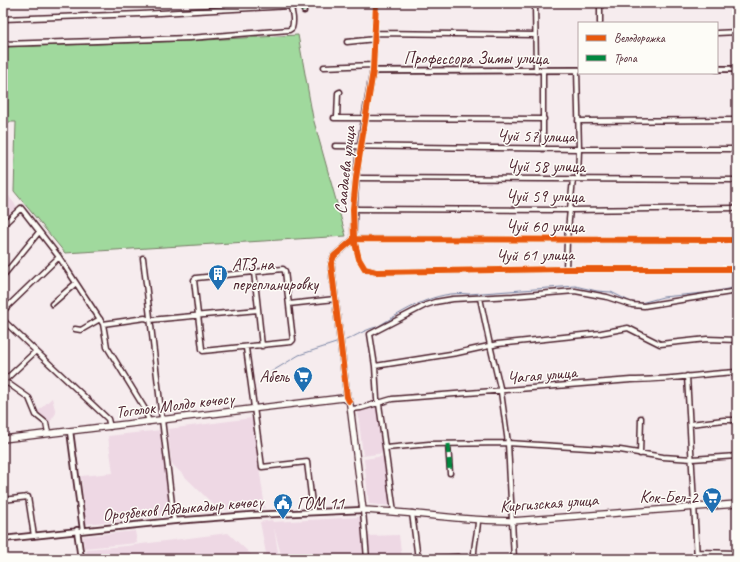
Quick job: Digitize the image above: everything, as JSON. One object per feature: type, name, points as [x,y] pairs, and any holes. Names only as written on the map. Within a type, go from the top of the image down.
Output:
[{"type":"main road","name":"Тоголок Молдо көчөсү","points":[[3,439],[344,398],[349,401]]},
{"type":"main road","name":"Саадаева улица","points":[[349,401],[363,510]]},
{"type":"main road","name":"Киргизская улица","points":[[363,510],[412,513],[478,520],[512,521],[737,504]]},
{"type":"street","points":[[302,3],[304,11]]},
{"type":"street","name":"Саадаева улица","points":[[349,401],[347,397],[331,264],[334,256],[354,239],[353,209],[364,118],[373,71],[376,33],[376,3]]},
{"type":"street","points":[[536,3],[536,71]]},
{"type":"street","points":[[600,22],[600,3],[621,3]]},
{"type":"street","points":[[3,19],[141,14],[291,5],[293,25],[289,30],[182,38],[3,44]]},
{"type":"street","points":[[718,33],[737,32]]},
{"type":"street","points":[[376,33],[535,35]]},
{"type":"street","points":[[347,42],[375,39]]},
{"type":"street","points":[[324,67],[373,65]]},
{"type":"street","points":[[718,69],[737,69]]},
{"type":"street","points":[[578,70],[578,179]]},
{"type":"street","name":"Профессора Зимы улица","points":[[373,71],[578,70]]},
{"type":"street","points":[[543,71],[543,149]]},
{"type":"street","points":[[340,92],[338,93],[336,118],[544,119]]},
{"type":"street","points":[[578,121],[737,120]]},
{"type":"street","name":"Чуй 57 улица","points":[[335,146],[579,150],[737,149]]},
{"type":"street","name":"Чуй 58 улица","points":[[356,178],[737,180]]},
{"type":"street","points":[[566,269],[567,240],[573,179]]},
{"type":"street","points":[[3,225],[21,208],[59,257],[103,324],[106,347],[145,409],[149,422]]},
{"type":"street","name":"Чуй 59 улица","points":[[353,209],[570,210],[737,208]]},
{"type":"street","points":[[3,276],[39,232]]},
{"type":"street","name":"Чуй 60 улица","points":[[354,239],[737,240]]},
{"type":"street","name":"Чуй 61 улица","points":[[354,239],[359,258],[365,269],[376,272],[566,269],[737,269]]},
{"type":"street","points":[[3,311],[59,257]]},
{"type":"street","points":[[143,258],[174,521]]},
{"type":"street","points":[[284,270],[292,341],[290,343],[246,348],[203,351],[193,282],[195,279],[254,272],[284,270]]},
{"type":"street","points":[[254,272],[262,346]]},
{"type":"street","points":[[52,304],[76,283]]},
{"type":"street","points":[[394,512],[386,448],[377,399],[375,366],[370,334],[435,302],[576,291],[607,297],[632,305],[644,306],[737,291]]},
{"type":"street","points":[[480,298],[501,392],[508,443],[514,559]]},
{"type":"street","points":[[289,304],[335,299]]},
{"type":"street","points":[[103,324],[145,318],[150,320],[198,317],[258,310]]},
{"type":"street","points":[[75,329],[81,330],[100,319]]},
{"type":"street","points":[[3,320],[108,419],[110,427]]},
{"type":"street","points":[[375,366],[457,353],[490,345],[601,333],[628,328],[660,344],[707,339],[737,340]]},
{"type":"street","points":[[246,348],[262,467],[307,462],[313,512]]},
{"type":"street","points":[[36,351],[3,382],[29,398],[36,415],[46,423],[48,434]]},
{"type":"street","name":"Чагая улица","points":[[351,409],[379,404],[392,399],[501,392],[632,380],[656,380],[737,372]]},
{"type":"street","points":[[687,376],[697,559]]},
{"type":"street","points":[[640,454],[641,418]]},
{"type":"street","points":[[690,424],[737,420]]},
{"type":"street","points":[[70,431],[80,530],[81,559]]},
{"type":"street","points":[[386,448],[429,444],[508,443],[620,450],[663,457],[692,459],[737,456]]},
{"type":"street","points":[[448,444],[450,473]]},
{"type":"street","points":[[3,500],[28,497],[34,536]]},
{"type":"street","name":"Саадаева улица","points":[[363,510],[367,559]]},
{"type":"street","name":"Орозбеков Абдыкадыр көчөсү","points":[[3,539],[80,530],[246,515],[363,510]]},
{"type":"street","points":[[412,513],[418,559],[458,557]]},
{"type":"street","points":[[474,559],[473,549],[475,536],[478,531],[478,520]]},
{"type":"street","points":[[697,552],[737,553]]},
{"type":"shaded area","points":[[3,189],[18,208],[3,222]]},
{"type":"shaded area","points":[[52,398],[56,413],[50,422],[38,414],[38,411]]},
{"type":"shaded area","points":[[378,407],[384,453],[363,456],[358,412]]},
{"type":"shaded area","points":[[252,418],[265,508],[219,510],[173,465],[171,461],[168,429]]},
{"type":"shaded area","points":[[161,430],[170,515],[86,524],[81,476],[113,473],[108,436]]},
{"type":"shaded area","points":[[384,456],[391,506],[369,504],[364,459]]},
{"type":"shaded area","points":[[361,517],[364,559],[282,559],[274,528],[279,558],[267,559],[260,522],[272,520],[273,522]]},
{"type":"shaded area","points":[[135,531],[137,543],[84,548],[83,536]]},
{"type":"shaded area","points":[[228,533],[256,559],[88,559],[86,549],[126,546]]},
{"type":"shaded area","points":[[399,535],[402,559],[370,559],[367,536]]},
{"type":"green space","points":[[298,35],[313,118],[346,236],[65,253],[14,191],[16,122],[3,122],[3,47],[187,41]]},
{"type":"waterway","points":[[346,340],[377,327],[409,308],[432,298],[444,295],[575,286],[597,291],[611,292],[631,302],[641,303],[663,297],[713,292],[737,287]]},
{"type":"waterway","points":[[271,372],[299,355],[336,343]]},
{"type":"marked path","points":[[302,3],[304,11]]},
{"type":"marked path","points":[[448,444],[450,473]]},
{"type":"cycle path","points":[[349,401],[347,397],[331,264],[334,256],[354,239],[353,209],[356,178],[373,71],[376,3]]},
{"type":"cycle path","points":[[737,240],[354,239],[359,259],[365,269],[376,272],[566,269],[737,269]]},
{"type":"place","name":"АТЗ на перепланировку","points":[[218,291]]},
{"type":"place","name":"Абель","points":[[303,393]]},
{"type":"place","name":"Кок-Бел-2","points":[[712,514]]},
{"type":"place","name":"ГОМ 11","points":[[283,520]]}]
